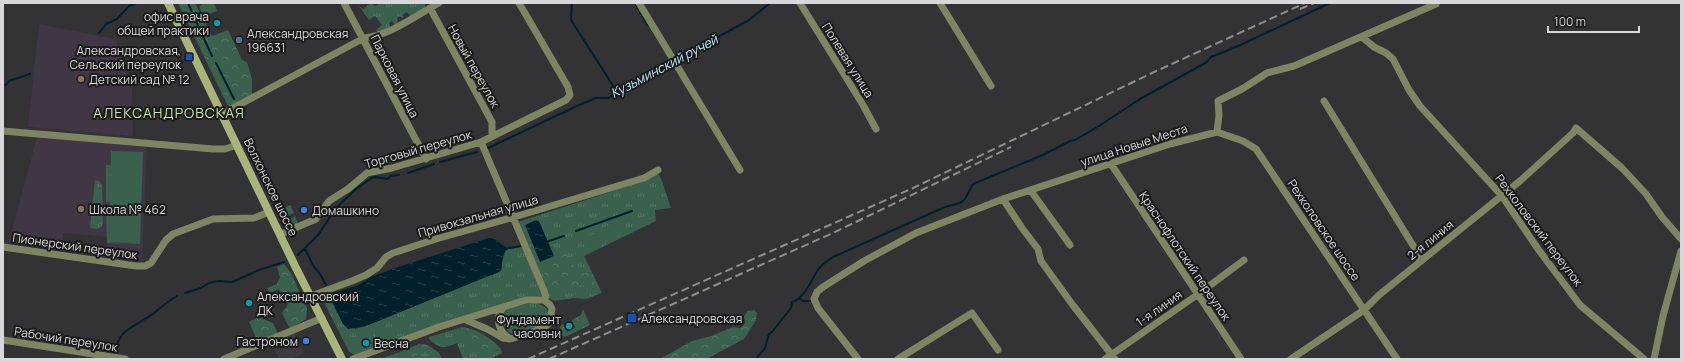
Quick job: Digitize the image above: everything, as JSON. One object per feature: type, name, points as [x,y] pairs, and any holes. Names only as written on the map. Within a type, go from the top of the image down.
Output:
[{"type":"main road","name":"Волхонское шоссе","points":[[168,3],[342,359]]},
{"type":"street","name":"Парковая улица","points":[[344,3],[364,38],[426,158]]},
{"type":"street","points":[[222,114],[364,38],[377,36],[396,28],[439,3]]},
{"type":"street","name":"Торговый переулок","points":[[281,234],[316,219],[329,202],[367,173],[481,142],[566,100],[570,95],[568,87],[519,3]]},
{"type":"street","points":[[638,3],[740,170]]},
{"type":"street","name":"Полевая улица","points":[[800,3],[863,105],[876,129]]},
{"type":"street","points":[[940,3],[991,86]]},
{"type":"street","points":[[1217,132],[1219,115],[1217,105],[1218,101],[1242,89],[1267,73],[1294,66],[1363,38],[1436,4]]},
{"type":"street","name":"Новый переулок","points":[[430,8],[492,122],[492,136]]},
{"type":"street","name":"Рехколовский переулок","points":[[1363,38],[1374,47],[1386,53],[1392,59],[1409,90],[1420,106],[1502,196],[1538,249],[1580,305],[1644,359]]},
{"type":"street","points":[[1324,101],[1416,252],[1420,261]]},
{"type":"street","name":"2-я линия","points":[[1291,359],[1364,310],[1379,295],[1420,261],[1502,196],[1576,128],[1622,168],[1646,194],[1662,217],[1681,239]]},
{"type":"street","points":[[3,131],[213,149],[225,149],[237,145]]},
{"type":"street","name":"улица Новые Места","points":[[858,359],[818,308],[814,299],[823,287],[864,261],[916,233],[1004,199],[1170,144],[1217,132]]},
{"type":"street","name":"Рехколовское шоссе","points":[[1217,132],[1243,141],[1256,149],[1397,359]]},
{"type":"street","points":[[481,142],[545,292],[544,300]]},
{"type":"street","name":"Краснофлотский переулок","points":[[1111,164],[1241,359]]},
{"type":"street","name":"Привокзальная улица","points":[[310,296],[366,275],[377,268],[386,257],[393,253],[444,236],[513,218],[644,178],[658,170]]},
{"type":"street","points":[[1031,191],[1070,246]]},
{"type":"street","points":[[1004,199],[1022,228],[1038,249],[1041,261],[1110,358]]},
{"type":"street","name":"Пионерский переулок","points":[[3,248],[145,266],[155,259],[166,240],[173,234],[213,219],[254,218],[269,212]]},
{"type":"street","points":[[1654,359],[1663,316],[1681,251]]},
{"type":"street","name":"1-я линия","points":[[1110,358],[1244,260]]},
{"type":"street","points":[[353,359],[439,327],[466,320],[526,300],[544,300],[550,304],[552,309],[550,322],[539,330],[510,339],[503,338],[466,320]]},
{"type":"street","points":[[503,308],[499,314],[499,325],[504,334],[510,339]]},
{"type":"street","points":[[898,359],[972,313],[998,350]]},
{"type":"street","points":[[224,359],[322,318]]},
{"type":"street","name":"Рабочий переулок","points":[[3,340],[125,359]]},
{"type":"shaded area","name":"Детский сад № 12","points":[[39,24],[116,39],[132,89],[133,136],[28,127]]},
{"type":"shaded area","name":"Школа № 462","points":[[37,137],[147,147],[142,260],[106,255],[107,237],[63,233],[63,246],[25,238],[9,241]]},
{"type":"shaded area","points":[[294,333],[304,353],[292,359],[279,359],[272,343]]},
{"type":"green space","points":[[178,3],[195,3],[212,36],[228,30],[242,60],[247,62],[252,79],[252,96],[229,108]]},
{"type":"green space","points":[[201,3],[214,3],[217,11],[203,16],[199,6],[202,5]]},
{"type":"green space","points":[[371,3],[375,6],[380,3],[425,3],[425,7],[411,17],[407,12],[402,15],[404,17],[402,18],[400,16],[397,18],[398,23],[395,25],[392,21],[389,23],[390,27],[378,33],[376,30],[382,25],[375,16],[369,20],[359,6],[363,9]]},
{"type":"green space","points":[[111,151],[143,152],[140,244],[109,242]]},
{"type":"green space","points":[[106,165],[111,165],[110,202],[106,202]]},
{"type":"green space","points":[[658,173],[671,208],[655,210],[656,221],[584,256],[602,293],[586,299],[574,298],[555,301],[549,298],[549,293],[518,222],[644,181]]},
{"type":"green space","points":[[95,180],[99,181],[102,185],[103,223],[100,228],[96,229],[90,228]]},
{"type":"green space","points":[[290,205],[294,213],[281,218],[279,210]]},
{"type":"green space","points":[[106,207],[110,207],[109,242],[124,244],[107,243]]},
{"type":"green space","points":[[295,216],[298,224],[286,228],[284,223]]},
{"type":"green space","points":[[614,223],[629,229],[613,237],[595,239],[592,243],[587,245],[576,241],[603,231],[606,226]]},
{"type":"green space","points":[[522,246],[543,294],[542,296],[523,298],[355,355],[349,352],[321,296],[328,294],[336,309],[355,329],[366,326],[482,278],[498,273],[506,250]]},
{"type":"green space","points":[[558,253],[565,253],[575,268],[572,271],[576,273],[590,273],[598,291],[593,294],[588,293],[586,286],[581,285],[575,291],[568,290],[563,287],[555,289],[550,287],[544,276],[545,270],[551,269]]},
{"type":"green space","points":[[284,264],[291,273],[307,308],[306,319],[290,329],[282,313],[288,305],[279,289],[270,293],[267,288],[277,284],[280,277],[277,267]]},
{"type":"green space","points":[[536,303],[545,307],[548,312],[548,317],[544,322],[530,331],[522,333],[512,334],[506,329],[503,318],[506,311],[516,306]]},
{"type":"green space","points":[[583,309],[590,325],[565,337],[561,336],[560,326],[563,324],[567,332],[575,328],[572,320],[581,315]]},
{"type":"green space","points":[[754,310],[757,313],[756,320],[744,339],[707,359],[660,359],[692,341],[711,336],[733,327],[741,328],[745,323],[744,316],[748,311]]},
{"type":"green space","points":[[259,317],[273,323],[278,334],[260,341],[257,340],[249,322]]},
{"type":"green space","points":[[385,327],[396,330],[391,337],[378,341],[374,330]]},
{"type":"green space","points":[[459,328],[496,351],[501,349],[502,353],[490,359],[463,359],[457,343],[442,347],[436,345],[429,339],[429,337]]},
{"type":"green space","points":[[459,328],[472,329],[483,334],[501,349],[487,353],[472,343],[468,337],[468,333]]},
{"type":"green space","points":[[419,344],[429,346],[420,355],[412,358],[400,359],[398,357],[400,352]]},
{"type":"green space","points":[[429,346],[439,353],[442,359],[408,359],[423,353]]},
{"type":"green space","points":[[400,352],[398,357],[400,359],[383,358]]},
{"type":"water","points":[[536,220],[539,221],[554,256],[540,262],[525,225]]},
{"type":"water","points":[[489,238],[495,239],[503,246],[509,248],[503,255],[501,271],[366,326],[348,329],[343,324],[328,294],[357,286],[371,277],[395,268]]},
{"type":"waterway","points":[[99,33],[106,24],[117,19],[129,6],[137,3]]},
{"type":"waterway","points":[[188,3],[199,28]]},
{"type":"waterway","points":[[572,3],[571,20],[617,92]]},
{"type":"waterway","points":[[635,3],[647,25]]},
{"type":"waterway","name":"Кузьминский ручей","points":[[488,148],[579,105],[596,98],[609,98],[617,92],[749,20],[770,3]]},
{"type":"waterway","points":[[756,359],[765,348],[769,334],[791,308],[792,302],[801,297],[815,274],[833,257],[945,207],[960,203],[965,199],[973,184],[1075,140],[1140,99],[1207,62],[1211,57],[1330,3]]},
{"type":"waterway","points":[[200,30],[212,56]]},
{"type":"waterway","points":[[216,63],[234,99]]},
{"type":"waterway","points":[[3,85],[6,85],[9,81],[30,74]]},
{"type":"waterway","name":"Кузьминский ручей","points":[[440,162],[477,152]]},
{"type":"waterway","name":"Кузьминский ручей","points":[[408,173],[434,164]]},
{"type":"waterway","name":"Кузьминский ручей","points":[[298,255],[318,235],[337,207],[356,189],[373,177],[388,179],[390,176],[399,175]]},
{"type":"waterway","points":[[576,231],[632,211]]},
{"type":"waterway","points":[[546,242],[564,236]]},
{"type":"waterway","points":[[509,248],[522,246]]},
{"type":"waterway","points":[[305,249],[314,267],[326,285]]},
{"type":"waterway","name":"Кузьминский ручей","points":[[185,293],[201,288],[209,283],[219,281],[232,282],[259,270],[284,262]]},
{"type":"waterway","name":"Кузьминский ручей","points":[[114,353],[119,339],[125,332],[177,296]]},
{"type":"waterway","points":[[799,298],[803,301],[812,301]]},
{"type":"railway","points":[[528,359],[913,188],[1152,73],[1305,3]]},
{"type":"railway","points":[[1300,9],[1314,3]]},
{"type":"railway","points":[[549,359],[833,233],[1011,147]]},
{"type":"place","name":"офис врача общей практики","points":[[217,23]]},
{"type":"place","name":"Александровская 196631","points":[[239,40]]},
{"type":"place","name":"Александровская, Сельский переулок","points":[[189,57]]},
{"type":"place","name":"Детский сад № 12","points":[[81,79]]},
{"type":"place","name":"Школа № 462","points":[[81,209]]},
{"type":"place","name":"Домашкино","points":[[304,210]]},
{"type":"place","name":"Александровский ДК","points":[[249,303]]},
{"type":"place","name":"Александровская","points":[[632,318]]},
{"type":"place","name":"Фундамент часовни","points":[[569,326]]},
{"type":"place","name":"Гастроном","points":[[306,341]]},
{"type":"place","name":"Весна","points":[[366,343]]},
{"type":"district","name":"АЛЕКСАНДРОВСКАЯ","points":[[169,112]]}]
